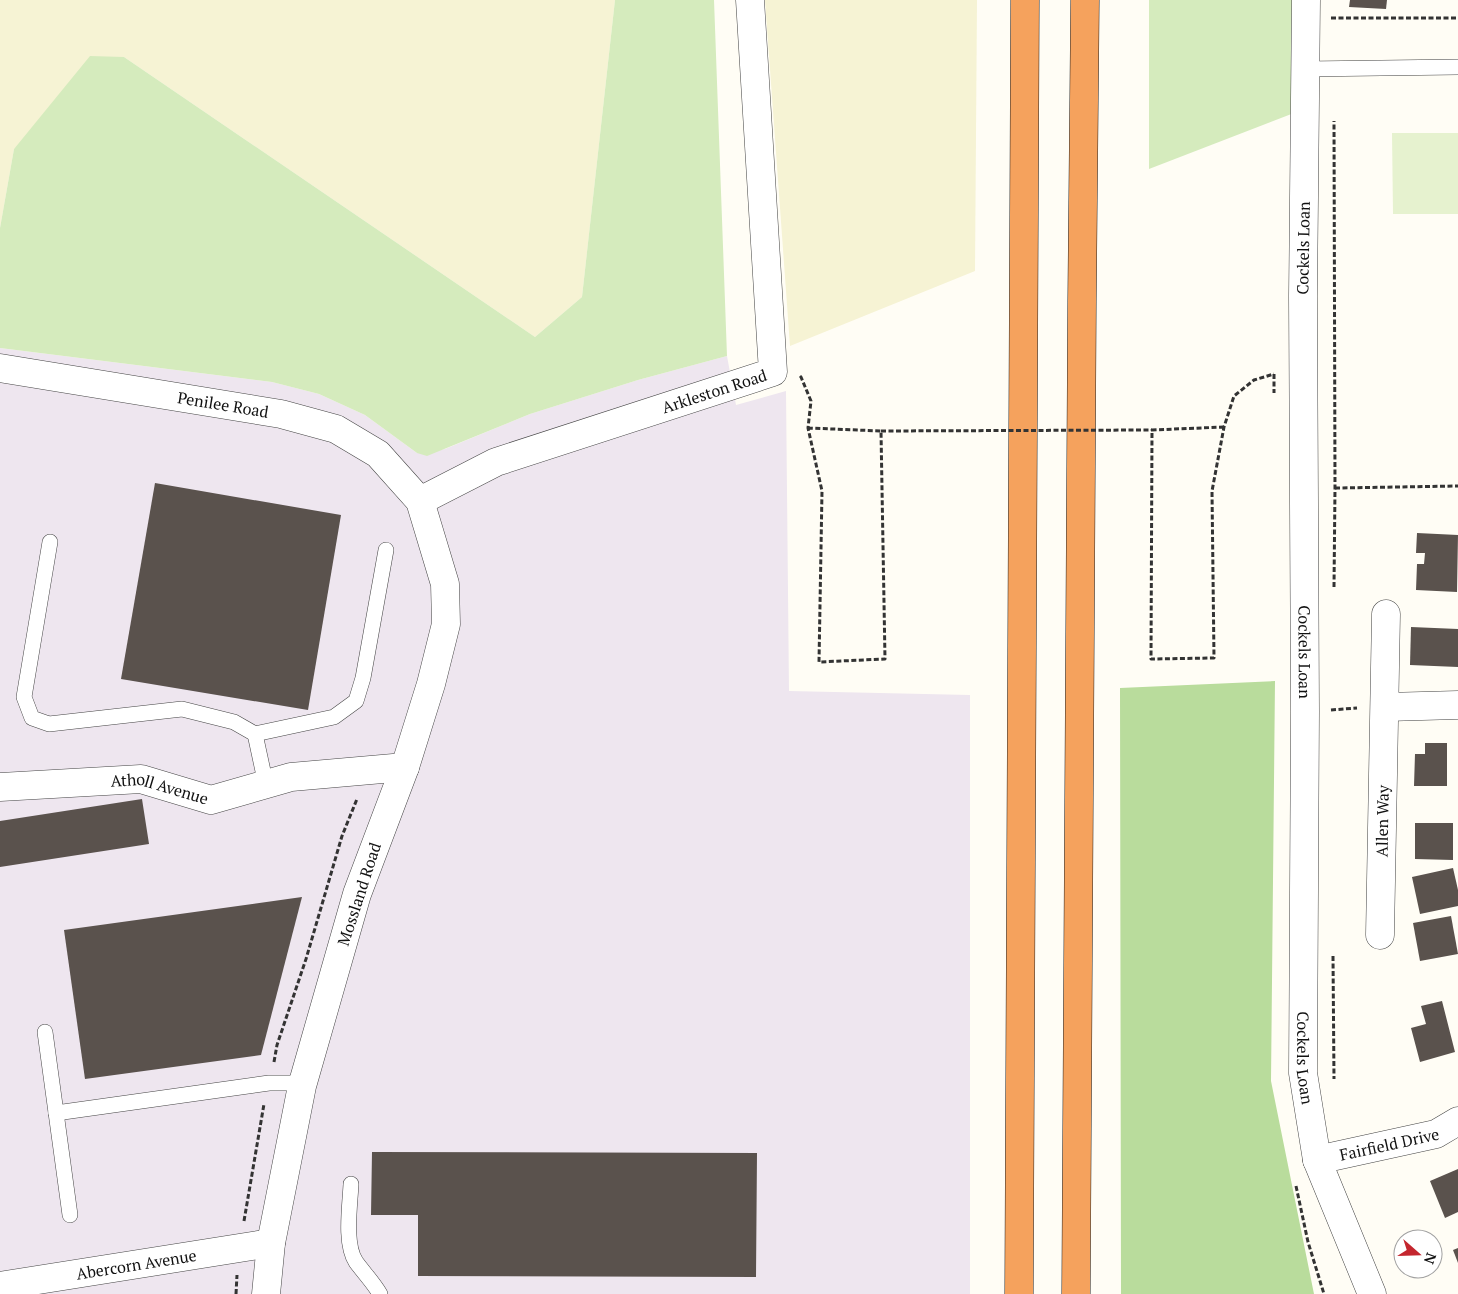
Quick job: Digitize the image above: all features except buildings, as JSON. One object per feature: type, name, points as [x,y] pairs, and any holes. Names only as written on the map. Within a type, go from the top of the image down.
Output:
[{"type":"highway","points":[[1019,1294],[1025,0]]},
{"type":"highway","points":[[1076,1294],[1085,0]]},
{"type":"street","name":"Arkleston Road","points":[[420,501],[496,462],[773,372],[750,0]]},
{"type":"street","name":"Cockels Loan","points":[[1306,9],[1302,296],[1305,492],[1304,1073],[1317,1160],[1372,1294]]},
{"type":"street","name":"Penilee Road","points":[[0,368],[281,414],[336,429],[378,454],[420,501]]},
{"type":"street","name":"Mossland Road","points":[[266,1294],[271,1243],[303,1083],[357,894],[405,767],[431,684],[446,624],[445,584],[420,501]]},
{"type":"street","name":"Allen Way","points":[[1380,935],[1386,707],[1386,614]]},
{"type":"street","points":[[1386,707],[1458,705]]},
{"type":"street","name":"Atholl Avenue","points":[[0,787],[141,779],[211,800],[291,777],[405,767]]},
{"type":"street","name":"Fairfield Drive","points":[[1317,1160],[1436,1134],[1458,1121]]},
{"type":"street","name":"Abercorn Avenue","points":[[0,1286],[271,1243]]},
{"type":"lane","points":[[1305,69],[1458,67]]},
{"type":"lane","points":[[50,542],[24,697],[32,718],[49,724],[182,709],[234,722],[256,734],[334,717],[356,700],[363,678],[386,550]]},
{"type":"lane","points":[[256,734],[266,785]]},
{"type":"lane","points":[[45,1032],[70,1215]]},
{"type":"lane","points":[[56,1113],[269,1083],[303,1083]]},
{"type":"lane","points":[[351,1184],[348,1238],[355,1261],[373,1282],[380,1294]]},
{"type":"path","points":[[1306,9],[1335,18],[1458,18]]},
{"type":"path","points":[[1335,9],[1335,27]]},
{"type":"path","points":[[1334,119],[1334,594]]},
{"type":"path","points":[[1152,430],[1151,659],[1214,658],[1212,491],[1224,427],[1234,396],[1254,380],[1274,374],[1274,365]]},
{"type":"path","points":[[773,372],[801,377],[811,401],[808,428],[822,491],[819,662],[885,658],[882,431]]},
{"type":"path","points":[[808,428],[882,431],[1152,430],[1224,427]]},
{"type":"path","points":[[1305,492],[1335,488],[1458,486]]},
{"type":"path","points":[[1305,711],[1386,707]]},
{"type":"path","points":[[1333,710],[1333,719]]},
{"type":"path","points":[[1333,956],[1334,1084]]},
{"type":"shaded area","points":[[0,0],[615,0],[582,297],[535,337],[124,57],[14,149],[0,228]]},
{"type":"shaded area","points":[[765,0],[977,0],[975,271],[790,346]]},
{"type":"shaded area","points":[[0,348],[272,382],[319,394],[365,415],[417,453],[445,449],[530,414],[638,380],[727,356],[736,405],[786,391],[789,691],[970,695],[970,1294],[0,1294]]},
{"type":"green space","points":[[615,0],[714,0],[727,356],[638,380],[530,414],[427,456],[417,453],[365,415],[319,394],[272,382],[0,348],[0,228],[14,149],[90,56],[124,57],[535,337],[582,297]]},
{"type":"green space","points":[[1149,0],[1294,0],[1294,113],[1149,169]]},
{"type":"green space","points":[[1392,133],[1458,133],[1458,214],[1393,214]]},
{"type":"green space","points":[[1275,681],[1271,1081],[1314,1294],[1121,1294],[1120,688]]}]
